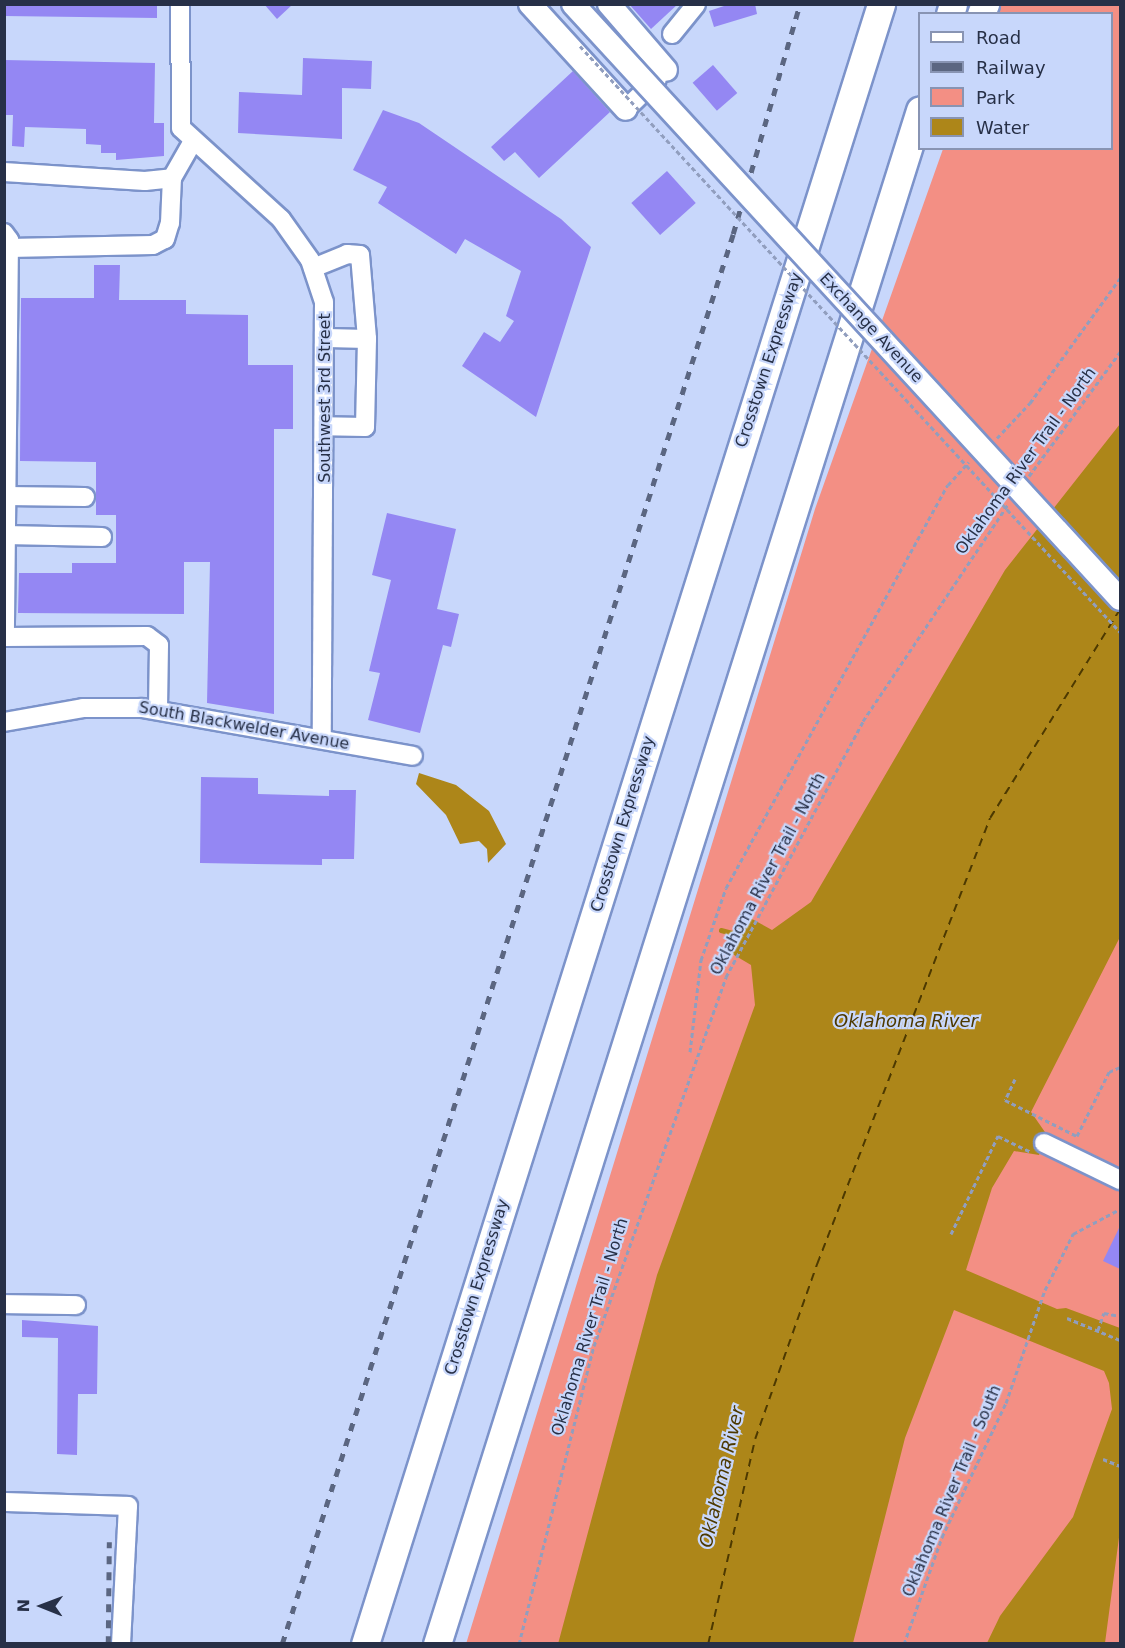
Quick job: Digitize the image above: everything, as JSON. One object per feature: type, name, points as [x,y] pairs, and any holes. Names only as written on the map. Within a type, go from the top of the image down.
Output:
[{"type":"highway","points":[[856,78],[862,4]]},
{"type":"highway","name":"Crosstown Expressway","points":[[365,1644],[881,4]]},
{"type":"highway","points":[[437,1644],[918,116]]},
{"type":"highway","points":[[865,281],[921,150]]},
{"type":"highway","points":[[359,1644],[375,1612]]},
{"type":"main road","points":[[530,4],[626,109]]},
{"type":"main road","name":"Exchange Avenue","points":[[573,4],[1120,599]]},
{"type":"main road","points":[[609,4],[666,70]]},
{"type":"street","name":"Southwest 3rd Street","points":[[180,4],[178,112],[192,142],[249,185],[291,231],[313,268],[327,338],[322,739]]},
{"type":"street","points":[[672,34],[696,4]]},
{"type":"street","points":[[626,109],[666,70]]},
{"type":"street","points":[[158,710],[159,645],[147,636],[4,635],[7,241],[153,245],[165,239],[170,223],[172,178],[192,142]]},
{"type":"street","points":[[4,172],[172,178]]},
{"type":"street","points":[[313,268],[347,254],[360,255],[367,339],[365,427],[326,426]]},
{"type":"street","points":[[327,338],[367,339]]},
{"type":"street","points":[[6,496],[85,497]]},
{"type":"street","points":[[6,535],[102,537]]},
{"type":"street","name":"South Blackwelder Avenue","points":[[6,717],[83,708],[158,710],[413,756]]},
{"type":"street","points":[[1041,1149],[1120,1180]]},
{"type":"street","points":[[4,1304],[76,1305]]},
{"type":"street","points":[[4,1502],[128,1506],[121,1644]]},
{"type":"path","points":[[580,46],[1120,632]]},
{"type":"path","points":[[993,441],[1030,403],[1120,278]]},
{"type":"path","name":"Oklahoma River Trail - North","points":[[1026,480],[1120,352]]},
{"type":"path","points":[[690,1052],[701,960],[726,888],[948,485],[977,455]]},
{"type":"path","name":"Oklahoma River Trail - North","points":[[519,1644],[562,1457],[608,1303],[726,977],[868,714],[1014,496]]},
{"type":"path","points":[[1015,1079],[1005,1100],[1077,1136],[1109,1072],[1120,1067]]},
{"type":"path","points":[[951,1234],[998,1136],[1041,1149]]},
{"type":"path","name":"Oklahoma River Trail - South","points":[[904,1644],[930,1566],[1006,1403],[1020,1351],[1045,1290],[1073,1234],[1120,1209]]},
{"type":"path","points":[[1098,1330],[1104,1313],[1120,1316]]},
{"type":"path","points":[[1066,1318],[1120,1340]]},
{"type":"path","points":[[1103,1459],[1120,1466]]},
{"type":"green space","points":[[997,5],[1120,5],[1120,1643],[466,1644],[815,509],[943,150],[1113,150],[1113,12],[994,12]]},
{"type":"water","name":"Oklahoma River","points":[[1120,424],[1120,937],[1031,1112],[1047,1135],[1039,1155],[1014,1151],[992,1188],[966,1270],[1057,1309],[1066,1308],[1120,1328],[1120,1530],[1105,1643],[987,1643],[1000,1616],[1073,1517],[1112,1409],[1109,1383],[1104,1371],[954,1310],[905,1438],[853,1643],[558,1644],[657,1275],[755,1005],[751,965],[724,949],[741,913],[772,930],[811,902],[1005,570]]},
{"type":"water","points":[[419,773],[456,785],[489,811],[506,844],[488,863],[487,849],[479,841],[460,844],[446,815],[416,784]]},
{"type":"building","points":[[4,4],[157,4],[157,18],[4,16]]},
{"type":"building","points":[[264,4],[293,4],[277,19]]},
{"type":"building","points":[[629,4],[678,4],[651,29]]},
{"type":"building","points":[[730,4],[755,4],[757,14],[714,27],[709,11]]},
{"type":"building","points":[[303,58],[372,61],[371,89],[342,88],[342,139],[238,133],[239,92],[302,95]]},
{"type":"building","points":[[4,60],[155,63],[154,123],[164,123],[164,156],[116,160],[116,153],[101,153],[101,145],[86,144],[86,129],[25,127],[24,147],[12,146],[13,115],[4,115]]},
{"type":"building","points":[[713,65],[737,93],[717,111],[693,83]]},
{"type":"building","points":[[573,71],[610,112],[539,178],[515,152],[504,161],[491,147]]},
{"type":"building","points":[[383,110],[419,123],[561,219],[591,247],[536,417],[462,366],[484,332],[500,342],[514,321],[506,316],[521,271],[465,239],[456,254],[378,203],[387,187],[353,170]]},
{"type":"building","points":[[667,171],[696,203],[660,235],[631,203]]},
{"type":"building","points":[[94,265],[120,265],[119,300],[186,300],[186,314],[248,315],[248,365],[293,365],[293,429],[274,429],[274,714],[207,703],[210,562],[184,562],[184,614],[18,613],[19,573],[72,573],[72,563],[116,563],[116,515],[96,515],[96,462],[20,461],[21,298],[94,298]]},
{"type":"building","points":[[387,513],[456,529],[437,609],[459,614],[451,647],[443,645],[420,733],[368,720],[380,673],[369,671],[391,580],[372,575]]},
{"type":"building","points":[[201,777],[258,778],[258,794],[329,796],[329,790],[356,790],[354,859],[322,859],[322,865],[200,863]]},
{"type":"building","points":[[1120,1226],[1120,1269],[1103,1261]]},
{"type":"building","points":[[22,1320],[98,1326],[97,1394],[78,1394],[77,1455],[57,1454],[58,1338],[22,1337]]},
{"type":"waterway","points":[[721,930],[736,934]]},
{"type":"ferry route","points":[[708,1644],[755,1439],[817,1264],[990,818],[1120,609]]},
{"type":"railway","points":[[282,1644],[733,234],[800,4]]},
{"type":"railway","points":[[108,1644],[109,1542]]}]
